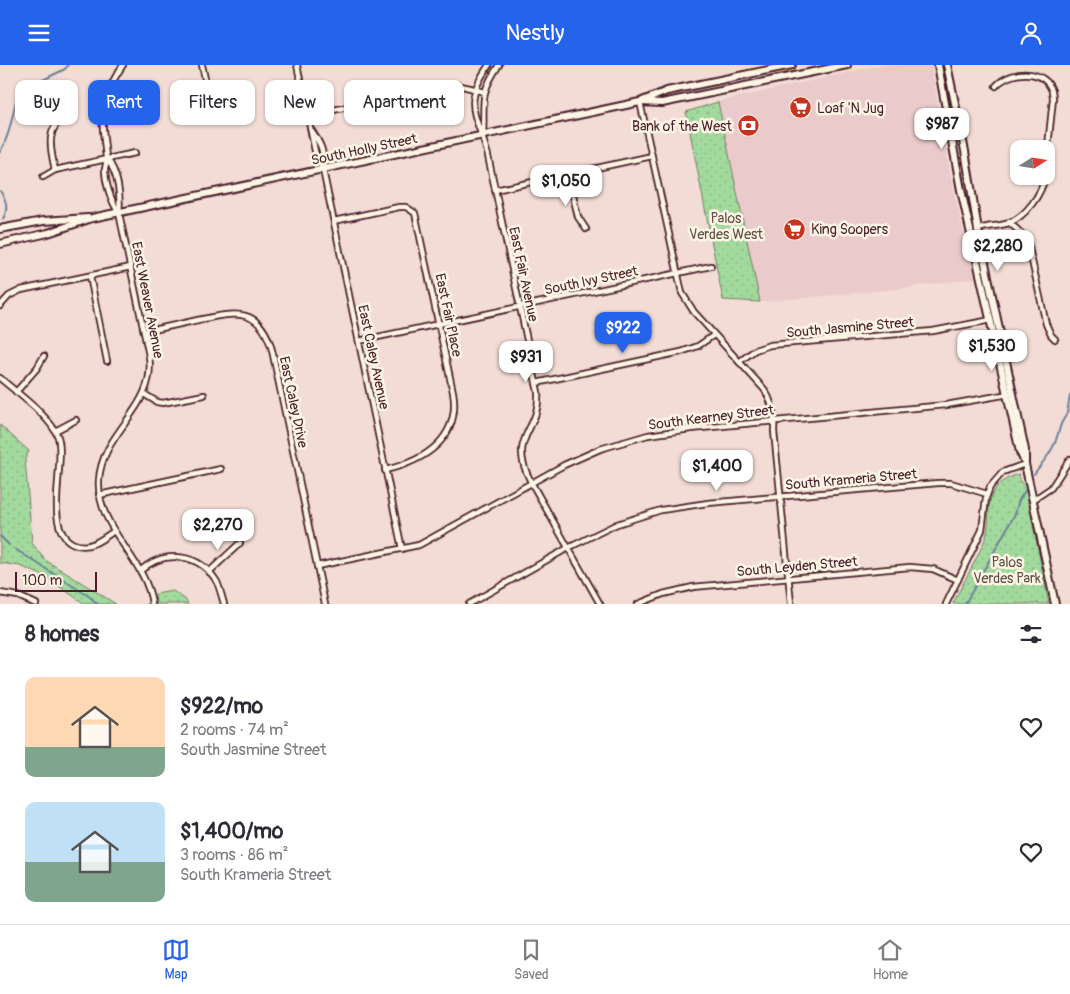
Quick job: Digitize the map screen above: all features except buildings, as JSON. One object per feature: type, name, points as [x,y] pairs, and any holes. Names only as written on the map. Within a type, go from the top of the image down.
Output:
[{"type":"main road","name":"South Holly Street","points":[[0,243],[56,231],[92,219],[640,102],[654,95],[672,90],[792,65]]},
{"type":"main road","name":"South Holly Street","points":[[640,102],[662,103],[847,65]]},
{"type":"main road","points":[[938,65],[970,231],[994,320],[1025,450],[1025,464],[1055,604]]},
{"type":"main road","points":[[947,65],[969,171],[994,320]]},
{"type":"main road","name":"South Holly Street","points":[[0,229],[43,221],[74,218],[92,219]]},
{"type":"street","name":"East Weaver Avenue","points":[[119,213],[112,202],[105,170],[107,159],[102,125],[107,94],[113,80],[123,65]]},
{"type":"street","points":[[202,65],[205,80]]},
{"type":"street","name":"East Caley Avenue","points":[[297,65],[300,80]]},
{"type":"street","name":"East Fair Avenue","points":[[489,65],[478,83],[473,101],[474,115],[483,136],[539,399],[538,410],[525,436],[521,451],[524,468],[600,604]]},
{"type":"street","name":"East Fair Avenue","points":[[483,136],[482,102],[484,92],[499,65]]},
{"type":"street","points":[[996,85],[1005,78],[1025,73],[1035,74],[1047,82],[1053,99],[1049,140]]},
{"type":"street","points":[[464,86],[484,92]]},
{"type":"street","points":[[640,102],[677,273],[686,300],[694,312],[767,394],[772,403],[791,604]]},
{"type":"street","points":[[55,170],[50,137],[56,125]]},
{"type":"street","name":"East Caley Avenue","points":[[310,125],[316,155],[323,170],[402,549]]},
{"type":"street","name":"East Caley Avenue","points":[[311,130],[322,147],[324,157],[323,170]]},
{"type":"street","points":[[43,177],[55,170],[135,153]]},
{"type":"street","points":[[495,190],[652,156]]},
{"type":"street","name":"East Weaver Avenue","points":[[107,159],[113,167],[120,200],[119,213],[150,369],[149,384],[144,395],[105,454],[99,474],[99,495],[105,516],[148,585],[152,604]]},
{"type":"street","points":[[568,174],[578,217],[586,229]]},
{"type":"street","points":[[970,231],[1009,222],[1019,217],[1034,201],[1043,185]]},
{"type":"street","name":"East Fair Place","points":[[334,221],[399,207],[406,207],[415,213],[455,401],[452,422],[442,440],[429,451],[406,464],[385,470]]},
{"type":"street","points":[[1009,222],[1024,236],[1028,243],[1046,325],[1050,335],[1055,339]]},
{"type":"street","name":"South Ivy Street","points":[[359,341],[711,266]]},
{"type":"street","points":[[0,306],[9,296],[21,290],[130,267]]},
{"type":"street","points":[[90,276],[107,361]]},
{"type":"street","name":"East Caley Drive","points":[[144,332],[236,314],[251,318],[265,331],[272,350],[325,604]]},
{"type":"street","name":"South Jasmine Street","points":[[738,362],[755,350],[770,345],[933,331],[994,320]]},
{"type":"street","points":[[536,383],[681,351],[698,346],[714,335]]},
{"type":"street","points":[[16,392],[37,368],[44,356]]},
{"type":"street","points":[[0,378],[42,415],[55,431],[60,444],[57,486],[59,522],[63,534],[70,542],[86,546],[96,543],[114,531]]},
{"type":"street","name":"South Kearney Street","points":[[317,566],[424,543],[584,455],[631,440],[669,431],[946,405],[1011,394]]},
{"type":"street","points":[[144,395],[163,403],[204,395]]},
{"type":"street","points":[[55,431],[76,420]]},
{"type":"street","points":[[1033,500],[1051,488],[1070,459]]},
{"type":"street","points":[[946,604],[982,530],[987,494],[993,482],[1003,472],[1025,464]]},
{"type":"street","points":[[99,495],[221,469]]},
{"type":"street","name":"South Krameria Street","points":[[469,604],[568,548],[617,523],[661,510],[687,505],[942,482],[987,494]]},
{"type":"street","points":[[209,572],[240,543]]},
{"type":"street","points":[[140,571],[156,560],[176,557],[190,559],[209,572],[219,587],[224,604]]},
{"type":"street","name":"South Leyden Street","points":[[638,604],[663,594],[694,587],[788,577],[916,567],[933,569],[958,580]]},
{"type":"street","points":[[0,593],[18,596],[36,604]]},
{"type":"shaded area","points":[[881,65],[931,65],[948,163],[961,223],[976,278],[897,289],[760,302],[718,102]]},
{"type":"green space","name":"Palos Verdes West","points":[[718,102],[760,302],[723,300],[686,112]]},
{"type":"green space","points":[[0,425],[29,451],[25,459],[32,543],[45,560],[116,604],[85,604],[44,576],[20,566],[0,563]]},
{"type":"green space","name":"Palos Verdes Park","points":[[1019,474],[1020,482],[1025,485],[1049,604],[953,604],[986,537],[989,505],[993,493],[998,485]]},
{"type":"green space","points":[[173,591],[186,600],[188,604],[156,604],[155,594]]},
{"type":"waterway","points":[[0,152],[9,130],[19,92],[65,69],[68,65]]},
{"type":"waterway","points":[[0,191],[6,205],[3,219]]},
{"type":"waterway","points":[[1034,474],[1055,443],[1067,413],[1070,396]]},
{"type":"waterway","points":[[965,604],[1015,514],[1019,500],[1026,489]]},
{"type":"waterway","points":[[0,536],[9,545]]},
{"type":"waterway","points":[[15,549],[90,597],[97,604]]},
{"type":"place","name":"Loaf 'N Jug","points":[[801,108]]},
{"type":"place","name":"Bank of the West","points":[[748,126]]},
{"type":"place","name":"King Soopers","points":[[795,229]]}]
